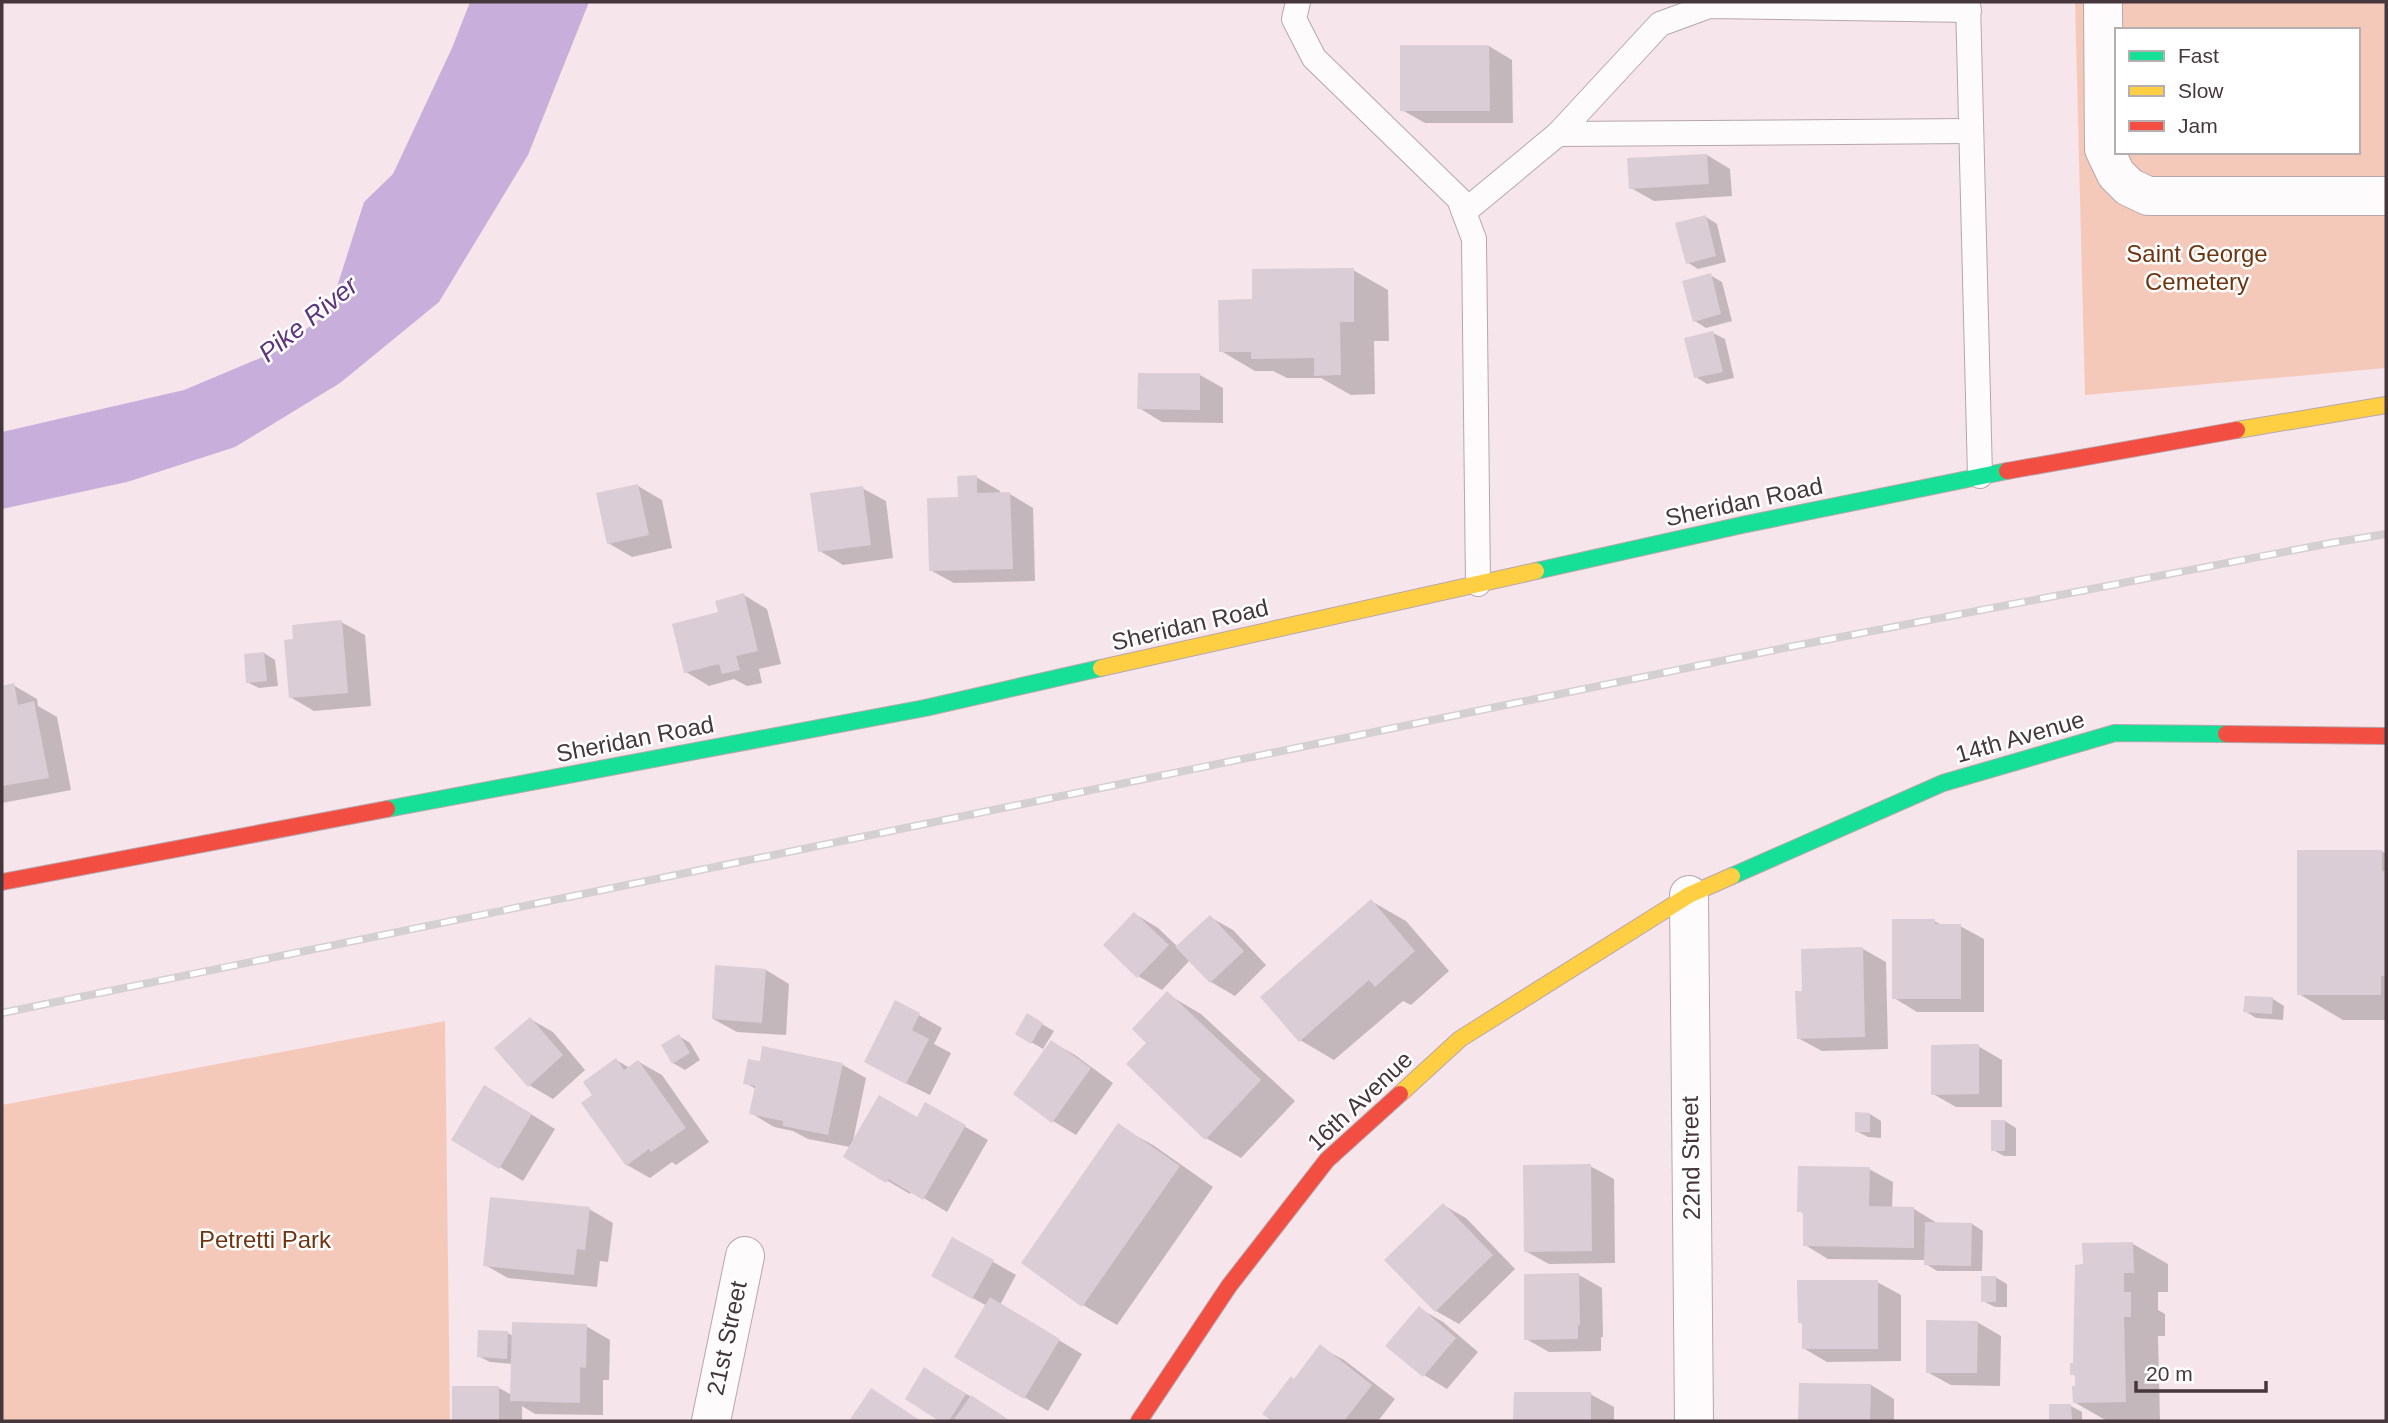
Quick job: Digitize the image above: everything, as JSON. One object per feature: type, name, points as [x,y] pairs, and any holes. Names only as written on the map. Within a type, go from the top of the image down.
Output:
[{"type":"street","points":[[2103,2],[2104,149],[2116,174],[2129,187],[2148,196],[2386,196]]},
{"type":"street","name":"Sheridan Road","points":[[2,883],[925,708],[1729,528],[1980,476],[2386,405]]},
{"type":"street","name":"14th Avenue","points":[[1689,895],[1943,783],[2115,733],[2386,736]]},
{"type":"street","name":"16th Avenue","points":[[1139,1421],[1229,1286],[1327,1160],[1460,1039],[1689,895]]},
{"type":"street","name":"22nd Street","points":[[1689,895],[1694,1421]]},
{"type":"street","name":"21st Street","points":[[711,1421],[745,1256]]},
{"type":"lane","points":[[1298,2],[1294,19],[1314,58],[1459,199],[1474,239],[1478,584]]},
{"type":"lane","points":[[1464,212],[1558,135],[1660,24],[1709,6],[1968,6],[1980,476]]},
{"type":"lane","points":[[1558,135],[1972,131]]},
{"type":"green space","name":"Saint George Cemetery","points":[[2075,2],[2386,2],[2386,368],[2085,395]]},
{"type":"green space","name":"Petretti Park","points":[[445,1021],[450,1421],[2,1421],[2,1105]]},
{"type":"shaded area","points":[[470,2],[589,2],[528,155],[439,302],[340,383],[235,447],[127,482],[2,509],[2,432],[184,390],[277,351],[329,312],[364,202],[393,174],[452,48]]},
{"type":"building","points":[[1400,45],[1489,45],[1490,111],[1400,111]]},
{"type":"building","points":[[1707,154],[1709,184],[1629,189],[1627,158]]},
{"type":"building","points":[[1706,215],[1716,256],[1686,264],[1675,223]]},
{"type":"building","points":[[1354,268],[1354,322],[1340,322],[1341,375],[1314,376],[1314,358],[1251,359],[1251,352],[1219,352],[1218,300],[1252,299],[1252,269]]},
{"type":"building","points":[[1711,273],[1721,314],[1693,322],[1682,281]]},
{"type":"building","points":[[1713,331],[1723,372],[1694,378],[1684,338]]},
{"type":"building","points":[[1138,373],[1200,373],[1200,410],[1137,409]]},
{"type":"building","points":[[977,475],[977,493],[1010,492],[1013,569],[929,571],[927,498],[958,497],[957,476]]},
{"type":"building","points":[[638,484],[649,535],[607,544],[596,493]]},
{"type":"building","points":[[863,486],[871,545],[818,552],[810,493]]},
{"type":"building","points":[[744,593],[758,651],[736,656],[740,670],[722,674],[719,664],[684,673],[672,624],[718,612],[715,601]]},
{"type":"building","points":[[342,620],[348,693],[289,698],[284,640],[293,639],[292,625]]},
{"type":"building","points":[[264,652],[267,681],[246,683],[244,654]]},
{"type":"building","points":[[14,683],[18,705],[34,701],[49,778],[2,786],[2,686]]},
{"type":"building","points":[[2297,850],[2382,850],[2382,871],[2386,871],[2386,976],[2381,976],[2381,995],[2297,995]]},
{"type":"building","points":[[1371,899],[1415,951],[1375,987],[1369,980],[1299,1042],[1260,997]]},
{"type":"building","points":[[1134,912],[1169,945],[1137,978],[1103,945]]},
{"type":"building","points":[[1210,915],[1244,951],[1210,983],[1175,947]]},
{"type":"building","points":[[1892,919],[1935,919],[1935,924],[1961,924],[1961,999],[1892,999]]},
{"type":"building","points":[[1863,947],[1865,1037],[1797,1039],[1795,991],[1802,991],[1801,949]]},
{"type":"building","points":[[715,965],[766,969],[762,1023],[712,1019]]},
{"type":"building","points":[[1167,991],[1261,1080],[1205,1140],[1126,1064],[1146,1043],[1132,1029]]},
{"type":"building","points":[[2245,996],[2273,997],[2272,1014],[2243,1012]]},
{"type":"building","points":[[895,1000],[920,1013],[912,1030],[929,1039],[906,1084],[864,1062]]},
{"type":"building","points":[[1027,1013],[1043,1023],[1031,1044],[1015,1034]]},
{"type":"building","points":[[530,1017],[563,1055],[528,1087],[494,1048]]},
{"type":"building","points":[[679,1034],[690,1053],[672,1064],[661,1045]]},
{"type":"building","points":[[1051,1040],[1091,1068],[1052,1123],[1013,1094]]},
{"type":"building","points":[[1979,1044],[1979,1094],[1931,1095],[1931,1045]]},
{"type":"building","points":[[762,1046],[843,1063],[828,1135],[783,1126],[783,1121],[749,1114],[755,1086],[743,1084],[748,1059],[760,1061]]},
{"type":"building","points":[[616,1058],[624,1070],[638,1060],[686,1128],[626,1166],[581,1103],[592,1095],[583,1082]]},
{"type":"building","points":[[484,1085],[532,1114],[499,1169],[451,1140]]},
{"type":"building","points":[[879,1095],[917,1117],[925,1102],[966,1125],[923,1200],[888,1179],[886,1183],[843,1157]]},
{"type":"building","points":[[1855,1112],[1870,1113],[1870,1132],[1855,1132]]},
{"type":"building","points":[[1991,1120],[2005,1120],[2005,1151],[1991,1151]]},
{"type":"building","points":[[1118,1123],[1180,1166],[1082,1307],[1021,1263]]},
{"type":"building","points":[[1591,1164],[1592,1251],[1524,1252],[1523,1165]]},
{"type":"building","points":[[1798,1166],[1870,1167],[1869,1206],[1914,1207],[1914,1248],[1803,1246],[1803,1212],[1797,1212]]},
{"type":"building","points":[[490,1197],[590,1207],[585,1250],[577,1249],[574,1275],[483,1266]]},
{"type":"building","points":[[1443,1203],[1493,1255],[1435,1312],[1384,1260]]},
{"type":"building","points":[[1925,1222],[1972,1223],[1971,1266],[1924,1265]]},
{"type":"building","points":[[952,1237],[994,1260],[972,1299],[931,1276]]},
{"type":"building","points":[[2133,1242],[2134,1273],[2124,1273],[2124,1292],[2131,1292],[2131,1317],[2124,1317],[2126,1402],[2073,1403],[2072,1386],[2075,1386],[2075,1375],[2070,1375],[2070,1363],[2073,1363],[2075,1265],[2083,1264],[2082,1243]]},
{"type":"building","points":[[1579,1273],[1578,1339],[1524,1340],[1524,1274]]},
{"type":"building","points":[[1981,1276],[1996,1276],[1996,1302],[1981,1302]]},
{"type":"building","points":[[1797,1280],[1878,1280],[1878,1349],[1802,1349],[1802,1323],[1798,1323]]},
{"type":"building","points":[[990,1297],[1060,1339],[1024,1399],[954,1357]]},
{"type":"building","points":[[1419,1306],[1456,1338],[1423,1377],[1385,1346]]},
{"type":"building","points":[[1926,1320],[1978,1321],[1977,1373],[1926,1373]]},
{"type":"building","points":[[512,1322],[587,1324],[586,1368],[580,1367],[580,1403],[510,1401]]},
{"type":"building","points":[[478,1330],[508,1331],[507,1359],[477,1357]]},
{"type":"building","points":[[1320,1344],[1372,1385],[1344,1421],[1272,1421],[1262,1414],[1291,1376],[1294,1379]]},
{"type":"building","points":[[924,1367],[966,1394],[949,1421],[939,1421],[905,1399]]},
{"type":"building","points":[[1799,1383],[1871,1384],[1870,1421],[1798,1421]]},
{"type":"building","points":[[452,1386],[499,1386],[499,1421],[452,1421]]},
{"type":"building","points":[[871,1388],[921,1421],[849,1421]]},
{"type":"building","points":[[1514,1392],[1591,1392],[1591,1421],[1513,1421]]},
{"type":"building","points":[[971,1395],[1010,1421],[953,1421]]},
{"type":"building","points":[[2049,1404],[2071,1404],[2072,1421],[2049,1421]]},
{"type":"railway","points":[[2,1013],[1794,646],[2386,534]]},
{"type":"traffic: fast","points":[[1536,571],[1742,525],[2007,471]]},
{"type":"traffic: fast","points":[[387,809],[925,708],[1101,668]]},
{"type":"traffic: fast","points":[[1732,876],[1943,783],[2115,733],[2226,734]]},
{"type":"traffic: slow","points":[[2237,430],[2386,405]]},
{"type":"traffic: slow","points":[[1101,668],[1536,571]]},
{"type":"traffic: slow","points":[[1400,1094],[1460,1039],[1689,895],[1732,876]]},
{"type":"traffic: jam","points":[[2007,471],[2237,430]]},
{"type":"traffic: jam","points":[[2226,734],[2386,736]]},
{"type":"traffic: jam","points":[[2,882],[387,809]]},
{"type":"traffic: jam","points":[[1139,1421],[1229,1286],[1327,1160],[1400,1094]]},
{"type":"water label","name":"Pike River","points":[[308,319]]}]
